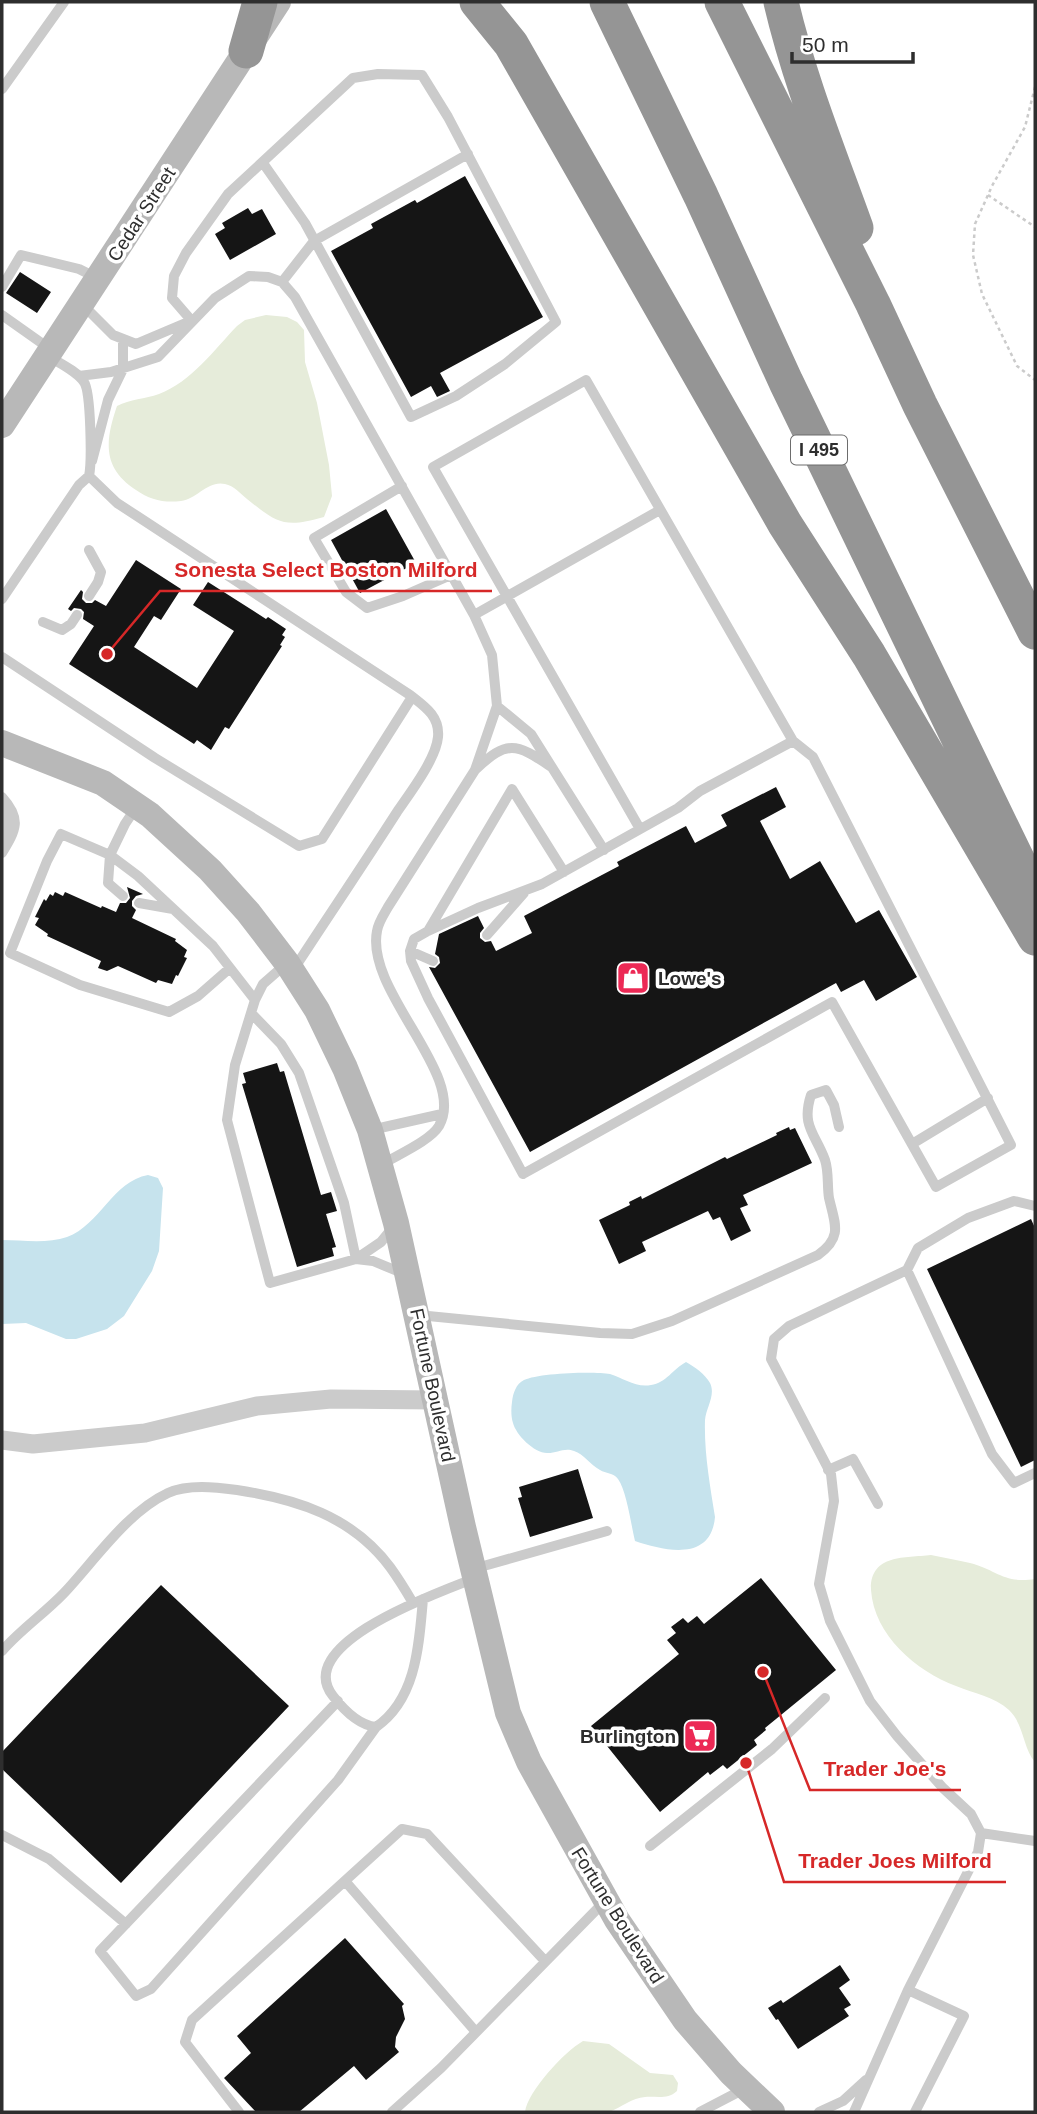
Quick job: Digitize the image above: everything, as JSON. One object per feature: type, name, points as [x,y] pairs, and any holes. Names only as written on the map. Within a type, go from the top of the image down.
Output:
[{"type":"highway","points":[[477,2],[511,44],[785,524],[869,654],[1035,938]]},
{"type":"highway","name":"I 495","points":[[607,2],[701,196],[786,382],[1035,897]]},
{"type":"highway","points":[[722,2],[1035,632]]},
{"type":"highway","points":[[781,2],[789,37],[818,128],[920,405]]},
{"type":"highway","points":[[246,51],[274,5]]},
{"type":"main road","name":"Cedar Street","points":[[8,411],[99,279],[246,51]]},
{"type":"main road","name":"Fortune Boulevard","points":[[2,743],[91,777],[137,806],[210,870],[248,912],[317,1010],[345,1068],[370,1130],[397,1223],[474,1574],[508,1713],[529,1762],[617,1920],[685,2020],[746,2088],[772,2112]]},
{"type":"street","points":[[2,1440],[33,1444],[145,1433],[257,1406],[331,1399],[436,1400]]},
{"type":"lane","points":[[2,89],[64,2]]},
{"type":"lane","points":[[191,320],[172,298],[174,276],[186,253],[228,194],[353,78],[378,74],[422,75],[468,154],[556,322],[505,364],[456,396],[411,417],[305,223],[263,163]]},
{"type":"lane","points":[[282,282],[314,242],[468,154]]},
{"type":"lane","points":[[2,287],[22,255],[79,269],[99,279]]},
{"type":"lane","points":[[79,376],[123,369],[158,357],[215,298],[248,276],[268,277],[282,282],[295,296],[474,615],[492,655],[496,706],[475,770],[388,907],[377,931],[379,969],[438,1076],[443,1100],[441,1124],[433,1133],[380,1166]]},
{"type":"lane","points":[[82,304],[113,335],[136,344],[191,320]]},
{"type":"lane","points":[[2,315],[85,383],[90,464],[89,476],[79,485],[2,599]]},
{"type":"lane","points":[[90,464],[108,400],[123,369],[123,339]]},
{"type":"lane","points":[[640,829],[433,467],[586,380],[793,741],[813,757],[1011,1145],[936,1187],[832,1002],[523,1174],[428,998],[411,961],[410,951],[414,939],[478,908],[527,890],[564,872],[678,808],[700,791],[793,741]]},
{"type":"lane","points":[[89,476],[117,503],[412,697],[432,714],[436,721],[436,746],[414,786],[289,968],[263,984],[255,1000],[235,1065],[227,1120],[270,1283],[356,1259],[381,1242],[397,1223]]},
{"type":"lane","points":[[401,486],[314,538],[346,592],[367,608],[451,575]]},
{"type":"lane","points":[[474,615],[660,510]]},
{"type":"lane","points":[[89,550],[101,572],[89,596]]},
{"type":"lane","points":[[43,622],[62,630],[66,629],[77,615]]},
{"type":"lane","points":[[2,657],[155,758],[299,846],[322,839],[412,697]]},
{"type":"lane","points":[[496,706],[531,734],[604,850]]},
{"type":"lane","points":[[475,770],[494,753],[513,747],[527,751],[553,769]]},
{"type":"lane","points":[[428,931],[512,789],[564,872]]},
{"type":"lane","points":[[2,797],[12,808],[15,823],[13,834],[2,853]]},
{"type":"lane","points":[[123,896],[108,883],[108,866],[110,855],[137,806]]},
{"type":"lane","points":[[2,808],[8,817],[8,826],[2,837]]},
{"type":"lane","points":[[230,968],[198,996],[169,1012],[80,985],[10,953],[47,861],[61,834],[110,855],[174,909],[213,946],[255,1000]]},
{"type":"lane","points":[[487,935],[527,890]]},
{"type":"lane","points":[[139,903],[174,909]]},
{"type":"lane","points":[[410,951],[433,961]]},
{"type":"lane","points":[[252,1014],[281,1044],[299,1073],[344,1203],[356,1259]]},
{"type":"lane","points":[[417,1315],[600,1334],[632,1334],[684,1315],[818,1255],[830,1246],[836,1218],[829,1198],[826,1162],[805,1112],[810,1095],[826,1090],[834,1105],[839,1127]]},
{"type":"lane","points":[[912,1144],[988,1098]]},
{"type":"lane","points":[[370,1130],[442,1114]]},
{"type":"lane","points":[[854,2112],[908,1990],[978,1852],[981,1833],[971,1814],[943,1788],[870,1701],[830,1620],[819,1584],[834,1501],[828,1470],[771,1359],[774,1339],[789,1326],[907,1269],[918,1248],[968,1218],[1014,1201],[1035,1206]]},
{"type":"lane","points":[[356,1259],[373,1261],[408,1276]]},
{"type":"lane","points":[[907,1269],[992,1454],[1014,1483],[1035,1473]]},
{"type":"lane","points":[[828,1470],[853,1459],[878,1504]]},
{"type":"lane","points":[[2,1651],[62,1595],[148,1504],[171,1492],[198,1488],[211,1487],[269,1495],[319,1509],[355,1532],[389,1565],[418,1601],[419,1642],[408,1685],[388,1718],[376,1727],[338,1780],[151,1989],[136,1996],[100,1951],[338,1701]]},
{"type":"lane","points":[[376,1727],[367,1726],[338,1701],[329,1690],[326,1678],[329,1664],[340,1648],[357,1633],[474,1574],[607,1531]]},
{"type":"lane","points":[[650,1846],[772,1749],[825,1698]]},
{"type":"lane","points":[[239,2112],[185,2042],[191,2020],[402,1829],[428,1834],[545,1961]]},
{"type":"lane","points":[[981,1833],[1035,1841]]},
{"type":"lane","points":[[2,1835],[49,1859],[126,1924]]},
{"type":"lane","points":[[345,1881],[476,2032]]},
{"type":"lane","points":[[392,2112],[441,2068],[606,1900]]},
{"type":"lane","points":[[908,1990],[964,2017],[915,2112]]},
{"type":"lane","points":[[819,2112],[843,2101],[869,2077]]},
{"type":"lane","points":[[700,2112],[746,2088]]},
{"type":"path","points":[[1035,87],[1025,127],[975,224],[973,255],[982,293],[1017,366],[1035,380]]},
{"type":"path","points":[[988,195],[1035,228]]},
{"type":"green space","points":[[266,315],[287,317],[297,322],[304,330],[305,362],[317,403],[329,465],[332,496],[324,517],[300,522],[282,522],[225,484],[208,487],[187,500],[169,502],[147,496],[125,482],[117,473],[109,453],[110,431],[117,406],[171,389],[201,364],[237,326],[245,320]]},
{"type":"green space","points":[[931,1555],[970,1563],[1016,1580],[1035,1579],[1035,1762],[1018,1722],[1009,1710],[991,1699],[926,1671],[900,1649],[880,1622],[871,1590],[876,1570],[891,1560]]},
{"type":"green space","points":[[583,2041],[609,2044],[650,2073],[673,2075],[678,2083],[677,2091],[666,2097],[636,2099],[609,2112],[525,2112],[533,2094],[548,2073]]},
{"type":"water","points":[[148,1175],[158,1178],[163,1188],[159,1251],[152,1271],[124,1316],[107,1329],[76,1339],[66,1339],[26,1323],[2,1324],[2,1240],[43,1241],[67,1237],[89,1223],[125,1186]]},
{"type":"water","points":[[686,1362],[703,1374],[712,1388],[705,1432],[715,1517],[712,1531],[705,1541],[685,1550],[672,1550],[635,1541],[624,1492],[616,1477],[596,1468],[574,1451],[548,1453],[532,1447],[515,1428],[511,1407],[517,1386],[531,1378],[566,1373],[602,1373],[645,1386],[661,1382]]},
{"type":"building","points":[[465,176],[543,317],[440,373],[450,391],[437,397],[431,386],[411,397],[331,251],[373,228],[371,224],[415,200],[417,203]]},
{"type":"building","points":[[248,208],[252,214],[262,209],[276,234],[230,260],[215,234],[225,228],[222,223]]},
{"type":"building","points":[[20,272],[51,292],[37,313],[6,293]]},
{"type":"building","points":[[386,509],[416,563],[360,593],[331,540]]},
{"type":"building","points":[[136,560],[181,589],[161,620],[154,616],[134,647],[197,688],[234,631],[193,605],[208,582],[286,629],[282,635],[285,637],[280,645],[282,646],[229,729],[225,727],[211,750],[197,740],[194,744],[69,664],[94,626],[83,619],[84,612],[81,609],[68,609],[81,590],[82,599],[86,603],[95,600],[106,606]]},
{"type":"building","points":[[776,787],[786,807],[760,821],[790,879],[820,861],[856,923],[879,910],[917,977],[876,1001],[864,980],[841,992],[836,983],[530,1152],[429,967],[435,968],[440,963],[435,954],[439,934],[478,916],[484,928],[480,938],[485,942],[491,941],[496,951],[532,933],[524,916],[619,866],[617,862],[686,826],[695,843],[727,826],[721,815]]},
{"type":"building","points":[[127,887],[143,894],[132,901],[136,910],[132,918],[176,939],[175,941],[187,950],[184,957],[187,958],[172,984],[158,980],[156,983],[118,966],[107,971],[98,968],[101,961],[47,936],[48,934],[35,925],[39,918],[35,917],[44,899],[46,901],[50,894],[53,896],[55,892],[63,896],[65,892],[116,912],[120,903],[126,903],[130,898]]},
{"type":"building","points":[[277,1063],[280,1072],[284,1071],[321,1195],[331,1192],[337,1211],[326,1214],[336,1247],[332,1248],[334,1256],[297,1267],[242,1084],[246,1083],[243,1073]]},
{"type":"building","points":[[789,1127],[790,1130],[795,1128],[812,1163],[743,1195],[748,1205],[740,1208],[751,1231],[731,1241],[720,1217],[713,1220],[708,1211],[642,1242],[646,1251],[619,1264],[599,1220],[630,1205],[629,1202],[641,1196],[642,1199]]},
{"type":"building","points":[[1031,1219],[1035,1228],[1035,1460],[1021,1467],[927,1269]]},
{"type":"building","points":[[578,1469],[593,1518],[530,1537],[518,1498],[522,1497],[519,1487]]},
{"type":"building","points":[[761,1578],[836,1670],[765,1728],[754,1740],[757,1745],[727,1769],[723,1765],[710,1775],[708,1772],[660,1812],[591,1726],[679,1654],[667,1640],[676,1633],[671,1627],[683,1618],[688,1623],[697,1616],[704,1624]]},
{"type":"building","points":[[161,1585],[289,1706],[121,1883],[2,1769],[2,1752]]},
{"type":"building","points":[[345,1938],[404,2004],[402,2006],[405,2019],[396,2037],[395,2047],[399,2052],[366,2080],[354,2066],[299,2112],[256,2112],[224,2078],[251,2053],[237,2036]]},
{"type":"building","points":[[840,1965],[850,1980],[839,1988],[851,2005],[844,2009],[849,2016],[798,2049],[768,2008],[781,2000],[783,2003]]},
{"type":"place","name":"Sonesta Select Boston Milford","points":[[107,654]]},
{"type":"place","name":"Lowe's","points":[[633,978]]},
{"type":"place","name":"Trader Joe's","points":[[763,1672]]},
{"type":"place","name":"Burlington","points":[[700,1736]]},
{"type":"place","name":"Trader Joes Milford","points":[[746,1763]]}]
